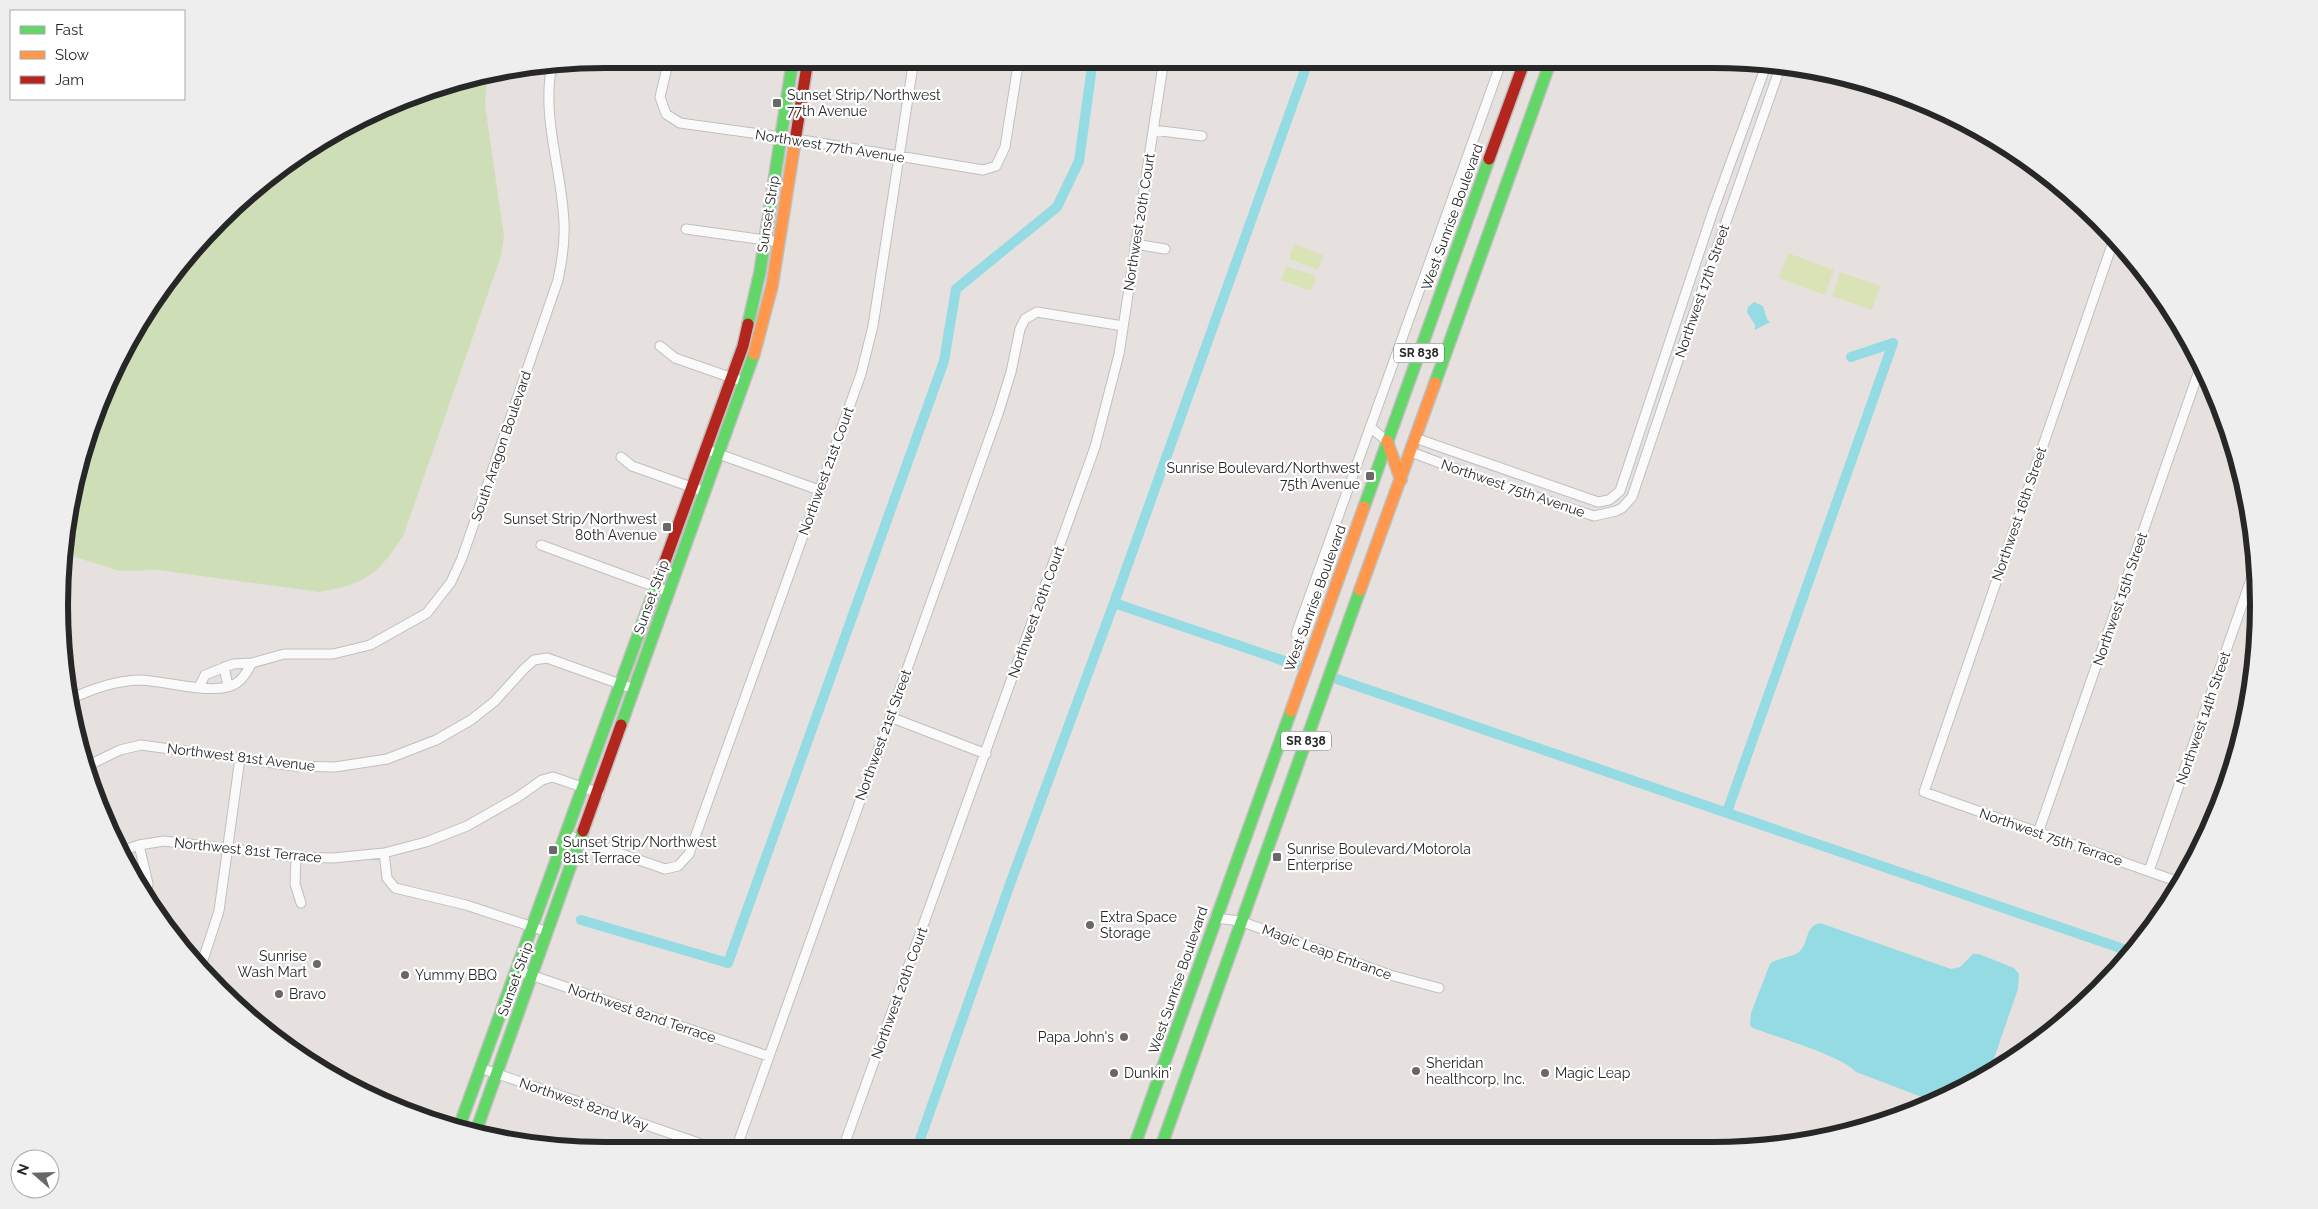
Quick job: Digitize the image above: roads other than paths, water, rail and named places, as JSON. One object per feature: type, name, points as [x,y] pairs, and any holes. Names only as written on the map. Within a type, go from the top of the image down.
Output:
[{"type":"main road","name":"Sunset Strip","points":[[461,1122],[732,378],[753,308],[792,68]]},
{"type":"main road","name":"Sunset Strip","points":[[478,1126],[599,793],[764,324],[807,68]]},
{"type":"main road","name":"West Sunrise Boulevard","points":[[1136,1142],[1215,918],[1522,68]]},
{"type":"main road","name":"SR 838","points":[[1163,1142],[1240,920],[1401,480],[1548,68]]},
{"type":"main road","points":[[1388,441],[1401,480]]},
{"type":"street","name":"Northwest 77th Avenue","points":[[666,68],[660,97],[666,114],[680,122],[983,170],[996,166],[1002,157],[1018,68]]},
{"type":"street","name":"Northwest 21st Court","points":[[581,840],[665,869],[678,866],[689,854],[861,374],[873,326],[913,68]]},
{"type":"street","name":"Northwest 20th Court","points":[[845,1142],[1095,447],[1119,354],[1163,68]]},
{"type":"street","points":[[1296,634],[1499,68]]},
{"type":"street","name":"Northwest 17th Street","points":[[1609,500],[1620,491],[1713,211],[1764,70]]},
{"type":"street","name":"South Aragon Boulevard","points":[[224,667],[233,664],[252,663],[284,654],[333,654],[370,645],[427,613],[451,582],[462,558],[558,280],[564,252],[564,223],[548,108],[551,71]]},
{"type":"street","name":"Northwest 17th Street","points":[[1616,512],[1632,497],[1636,488],[1693,316],[1779,72]]},
{"type":"street","points":[[1153,130],[1202,136]]},
{"type":"street","points":[[686,229],[778,242]]},
{"type":"street","points":[[1136,244],[1166,249]]},
{"type":"street","name":"Northwest 16th Street","points":[[1924,792],[2112,245]]},
{"type":"street","name":"Northwest 21st Street","points":[[738,1142],[998,414],[1011,372],[1020,329],[1025,319],[1037,312],[1123,326]]},
{"type":"street","points":[[660,346],[675,358],[744,382]]},
{"type":"street","name":"Northwest 15th Street","points":[[2038,833],[2198,373]]},
{"type":"street","points":[[1370,427],[1388,441]]},
{"type":"street","name":"Northwest 75th Avenue","points":[[1415,438],[1598,502],[1609,500]]},
{"type":"street","points":[[706,450],[819,490]]},
{"type":"street","name":"Northwest 75th Avenue","points":[[1411,452],[1594,516],[1616,512]]},
{"type":"street","points":[[621,457],[632,466],[705,492]]},
{"type":"street","points":[[541,545],[669,592]]},
{"type":"street","name":"Northwest 14th Street","points":[[2150,871],[2249,583]]},
{"type":"street","name":"Northwest 81st Avenue","points":[[92,764],[120,750],[141,745],[295,766],[335,767],[386,758],[436,740],[471,720],[495,701],[534,660],[547,658],[634,689]]},
{"type":"street","points":[[76,697],[90,690],[118,682],[140,680],[210,690],[238,683],[252,663]]},
{"type":"street","points":[[199,687],[205,675],[224,667],[228,686]]},
{"type":"street","points":[[890,718],[986,754]]},
{"type":"street","points":[[203,961],[219,912],[240,758]]},
{"type":"street","name":"Northwest 81st Terrace","points":[[127,849],[139,844],[164,841],[296,857],[333,858],[384,853],[426,842],[467,826],[518,798],[542,780],[554,777],[599,793]]},
{"type":"street","name":"Northwest 75th Terrace","points":[[1924,792],[2174,880]]},
{"type":"street","points":[[567,835],[581,840]]},
{"type":"street","points":[[139,844],[148,887]]},
{"type":"street","points":[[384,853],[387,878],[395,888],[466,905],[548,932]]},
{"type":"street","points":[[296,857],[296,884],[301,903]]},
{"type":"street","name":"Magic Leap Entrance","points":[[1215,918],[1240,920],[1390,975],[1439,988]]},
{"type":"street","name":"Northwest 82nd Terrace","points":[[516,970],[768,1056]]},
{"type":"street","name":"Northwest 82nd Way","points":[[480,1068],[696,1142]]},
{"type":"water","points":[[1754,302],[1763,306],[1767,319],[1770,322],[1755,330],[1755,325],[1747,312],[1748,307]]},
{"type":"water","points":[[1820,923],[1951,969],[1960,967],[1973,954],[1979,954],[2014,968],[2019,974],[2018,989],[1992,1064],[1925,1098],[1856,1072],[1823,1053],[1753,1028],[1750,1025],[1751,1013],[1770,964],[1800,951],[1809,931]]},
{"type":"waterway","points":[[581,920],[728,963],[944,361],[956,289],[1057,207],[1079,161],[1092,68]]},
{"type":"waterway","points":[[919,1142],[1010,884],[1114,603],[1306,68]]},
{"type":"waterway","points":[[1727,812],[1893,343],[1851,357]]},
{"type":"waterway","points":[[1114,603],[1296,665]]},
{"type":"waterway","points":[[1337,679],[2125,950]]},
{"type":"place","name":"Sunset Strip/Northwest 77th Avenue","points":[[777,103]]},
{"type":"place","name":"Sunrise Boulevard/Northwest 75th Avenue","points":[[1370,476]]},
{"type":"place","name":"Sunset Strip/Northwest 80th Avenue","points":[[667,527]]},
{"type":"place","name":"Sunset Strip/Northwest 81st Terrace","points":[[553,850]]},
{"type":"place","name":"Sunrise Boulevard/Motorola Enterprise","points":[[1277,857]]},
{"type":"place","name":"Extra Space Storage","points":[[1090,925]]},
{"type":"place","name":"Sunrise Wash Mart","points":[[317,964]]},
{"type":"place","name":"Yummy BBQ","points":[[405,975]]},
{"type":"place","name":"Bravo","points":[[279,994]]},
{"type":"place","name":"Papa John's","points":[[1124,1037]]},
{"type":"place","name":"Sheridan healthcorp, Inc.","points":[[1416,1071]]},
{"type":"place","name":"Dunkin'","points":[[1114,1073]]},
{"type":"place","name":"Magic Leap","points":[[1545,1073]]}]
